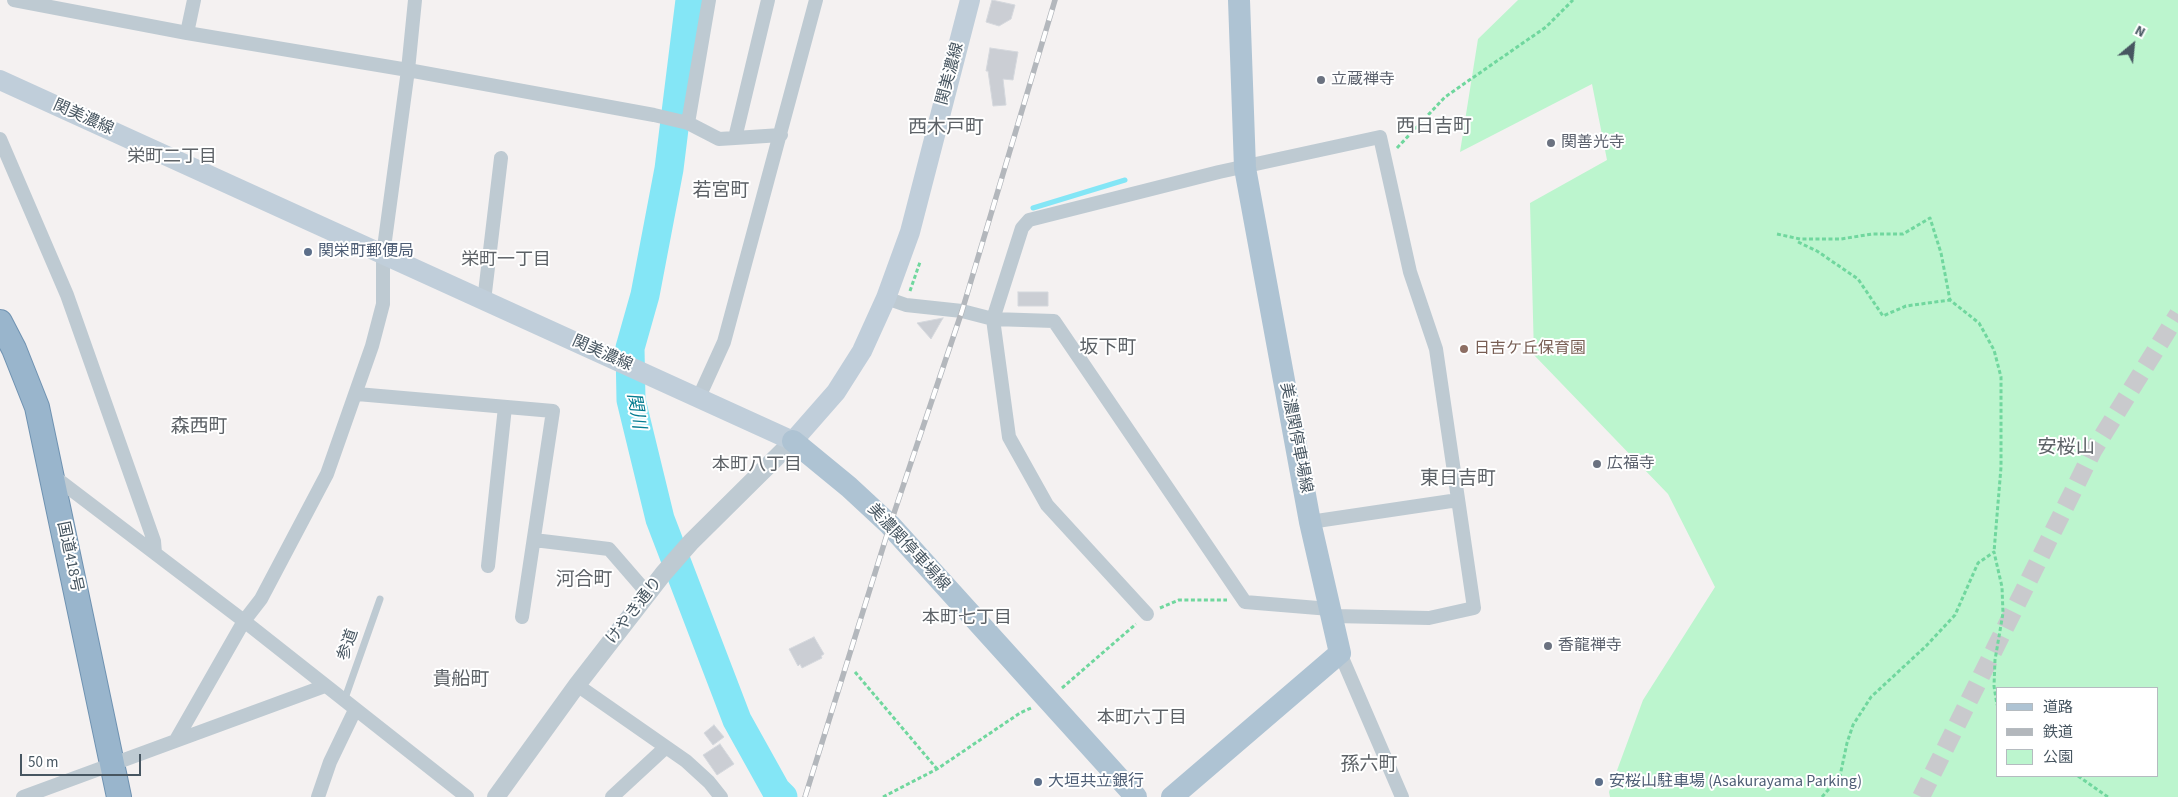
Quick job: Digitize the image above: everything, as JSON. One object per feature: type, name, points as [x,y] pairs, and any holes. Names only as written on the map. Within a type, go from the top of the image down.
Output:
[{"type":"highway","name":"国道418号","points":[[0,322],[14,349],[37,407],[120,797]]},
{"type":"main road","name":"関美濃線","points":[[0,80],[793,441],[836,392],[862,351],[886,298],[910,232],[970,0]]},
{"type":"main road","name":"美濃関停車場線","points":[[1238,0],[1245,168],[1310,522],[1340,654]]},
{"type":"main road","name":"美濃関停車場線","points":[[793,441],[849,487],[890,525],[1136,797]]},
{"type":"main road","points":[[1172,797],[1340,654]]},
{"type":"street","points":[[14,0],[187,33],[408,70],[654,116],[688,123],[719,139],[782,135]]},
{"type":"street","points":[[187,33],[194,0]]},
{"type":"street","points":[[176,740],[244,621],[261,599],[327,474],[356,394],[383,304],[383,255],[408,70],[415,0]]},
{"type":"street","points":[[688,123],[709,0]]},
{"type":"street","points":[[735,138],[768,0]]},
{"type":"street","points":[[698,397],[724,342],[782,135],[814,0]]},
{"type":"street","points":[[886,298],[906,304],[962,311],[993,319],[1054,321],[1245,602],[1331,613],[1429,618],[1474,608],[1436,350],[1410,272],[1380,137],[1029,220],[1022,228],[993,319],[1009,437],[1047,504],[1147,614]]},
{"type":"street","points":[[0,139],[67,295],[154,541],[154,553]]},
{"type":"street","points":[[484,301],[501,158]]},
{"type":"street","points":[[356,394],[553,411],[522,617]]},
{"type":"street","points":[[488,566],[505,407]]},
{"type":"street","name":"けやき通り","points":[[496,797],[577,685],[663,574],[692,542],[793,441]]},
{"type":"street","points":[[52,475],[244,621],[467,797]]},
{"type":"street","points":[[1310,522],[1458,500]]},
{"type":"street","points":[[534,540],[609,549],[648,594]]},
{"type":"street","points":[[1340,654],[1402,797]]},
{"type":"street","points":[[577,685],[697,771],[720,797]]},
{"type":"street","points":[[23,797],[325,686]]},
{"type":"street","points":[[318,797],[350,705]]},
{"type":"street","points":[[612,797],[666,747]]},
{"type":"lane","name":"参道","points":[[350,705],[380,599]]},
{"type":"path","points":[[1386,159],[1438,107],[1445,97],[1546,27],[1573,0]]},
{"type":"path","points":[[1777,234],[1800,239],[1841,239],[1872,234],[1903,234],[1930,218],[1941,253],[1950,300],[1979,323],[1994,350],[2001,376],[2001,467],[1994,552],[2002,587],[2003,613],[1995,660],[1994,686],[1996,699]]},
{"type":"path","points":[[1798,242],[1817,251],[1858,279],[1883,316],[1906,306],[1950,300]]},
{"type":"path","points":[[1822,797],[1840,776],[1853,725],[1871,697],[1926,646],[1955,615],[1978,563],[1994,552]]},
{"type":"path","points":[[883,797],[937,770],[1020,713],[1048,700],[1147,614],[1179,600],[1216,598],[1245,602]]},
{"type":"path","points":[[855,672],[937,770]]},
{"type":"path","points":[[2079,777],[2108,797]]},
{"type":"green space","points":[[1518,0],[2178,0],[2178,797],[1610,797],[1609,792],[1643,700],[1715,587],[1668,494],[1534,355],[1530,203],[1607,160],[1592,84],[1460,152],[1478,39]]},
{"type":"building","points":[[992,0],[1015,5],[1011,19],[999,26],[986,22]]},
{"type":"building","points":[[990,48],[1018,52],[1013,80],[1003,79],[1006,105],[993,106],[988,71],[986,71]]},
{"type":"building","points":[[1018,292],[1048,292],[1048,306],[1018,306]]},
{"type":"building","points":[[943,318],[931,339],[917,323]]},
{"type":"building","points":[[814,637],[824,654],[821,656],[822,658],[802,668],[800,664],[798,666],[789,649]]},
{"type":"building","points":[[714,725],[724,737],[713,745],[704,733]]},
{"type":"building","points":[[720,744],[734,764],[717,775],[703,755]]},
{"type":"waterway","name":"関川","points":[[690,0],[669,169],[645,295],[630,348],[631,400],[660,519],[737,720],[776,790],[783,797]]},
{"type":"waterway","points":[[1033,208],[1125,180]]},
{"type":"tunnel","points":[[1921,797],[2093,451],[2178,314]]},
{"type":"railway","points":[[805,797],[890,525],[962,311],[1055,0]]},
{"type":"place","name":"立蔵禅寺","points":[[1321,80]]},
{"type":"place","name":"関善光寺","points":[[1551,143]]},
{"type":"place","name":"関栄町郵便局","points":[[308,252]]},
{"type":"place","name":"日吉ケ丘保育園","points":[[1464,349]]},
{"type":"place","name":"広福寺","points":[[1597,464]]},
{"type":"place","name":"香龍禅寺","points":[[1548,646]]},
{"type":"place","name":"大垣共立銀行","points":[[1038,782]]},
{"type":"place","name":"安桜山駐車場 (Asakurayama Parking)","points":[[1599,782]]},
{"type":"district","name":"西日吉町","points":[[1434,128]]},
{"type":"district","name":"西木戸町","points":[[946,129]]},
{"type":"district","name":"栄町二丁目","points":[[172,158]]},
{"type":"district","name":"若宮町","points":[[721,192]]},
{"type":"district","name":"栄町一丁目","points":[[506,261]]},
{"type":"district","name":"坂下町","points":[[1108,349]]},
{"type":"district","name":"森西町","points":[[199,428]]},
{"type":"district","name":"安桜山","points":[[2066,449]]},
{"type":"district","name":"本町八丁目","points":[[757,466]]},
{"type":"district","name":"東日吉町","points":[[1458,480]]},
{"type":"district","name":"河合町","points":[[584,581]]},
{"type":"district","name":"本町七丁目","points":[[967,619]]},
{"type":"district","name":"貴船町","points":[[461,681]]},
{"type":"district","name":"本町六丁目","points":[[1142,719]]},
{"type":"district","name":"孫六町","points":[[1369,766]]}]
